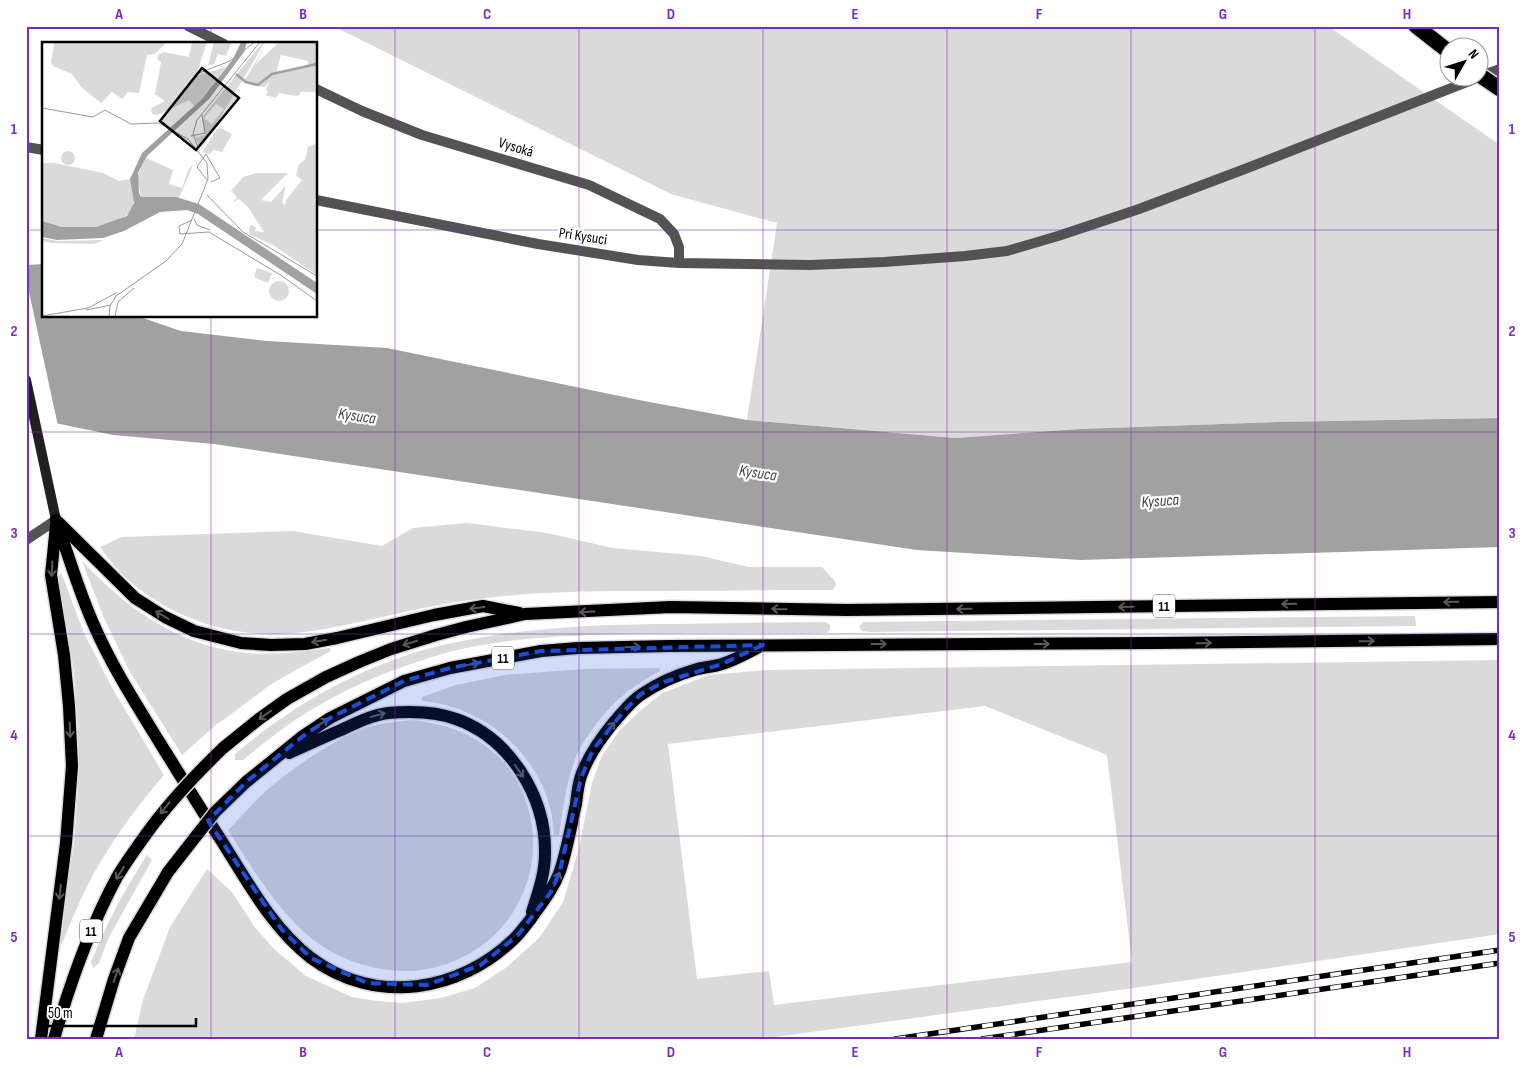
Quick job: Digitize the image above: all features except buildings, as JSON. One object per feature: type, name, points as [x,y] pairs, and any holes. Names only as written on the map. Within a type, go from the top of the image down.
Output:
[{"type":"highway","points":[[1416,26],[1438,43]]},
{"type":"highway","points":[[1488,82],[1500,89]]},
{"type":"main road","points":[[26,380],[56,520],[93,624],[121,679],[193,798],[255,894],[282,930],[311,958],[344,976],[368,983],[388,986],[427,985],[457,976],[481,965],[500,952],[518,935],[551,892],[560,871],[581,778],[593,750],[624,710],[641,694],[664,682],[694,670],[722,664],[763,645]]},
{"type":"main road","points":[[56,520],[135,598],[165,617],[194,631],[241,643],[271,645],[304,644],[483,606],[525,614]]},
{"type":"main road","points":[[41,1039],[66,843],[72,766],[64,655],[51,575],[56,520]]},
{"type":"main road","name":"11","points":[[54,1039],[83,950],[118,875],[170,802],[193,777],[223,748],[287,699],[359,662],[391,649],[436,635],[525,614],[671,607],[847,610],[1500,602]]},
{"type":"main road","name":"11","points":[[96,1039],[114,979],[129,938],[168,872],[215,812],[269,762],[303,736],[351,706],[404,681],[450,668],[540,652],[578,648],[1500,639]]},
{"type":"main road","points":[[269,762],[365,719],[386,713],[411,711],[435,714],[456,719],[479,731],[499,745],[515,764],[528,784],[538,806],[543,826],[545,853],[542,880],[530,919]]},
{"type":"street","points":[[188,26],[220,42]]},
{"type":"street","name":"Pri Kysuci","points":[[1488,73],[1500,69]]},
{"type":"street","name":"Pri Kysuci","points":[[318,200],[538,244],[638,260],[679,263],[810,265],[965,256],[1007,251],[1139,209],[1448,88]]},
{"type":"street","name":"Vysoká","points":[[318,89],[362,111],[422,135],[589,185],[660,219],[674,234],[678,247],[679,263]]},
{"type":"street","points":[[26,147],[42,150]]},
{"type":"street","points":[[26,540],[56,520]]},
{"type":"highlighted area","points":[[763,645],[722,664],[664,682],[641,694],[624,711],[593,750],[581,778],[560,871],[551,892],[518,935],[481,965],[427,985],[367,983],[311,958],[282,930],[208,821],[246,782],[303,736],[330,718],[404,681],[450,668],[541,651]]},
{"type":"shaded area","points":[[333,26],[1328,26],[1500,145],[1500,418],[1277,422],[1079,429],[955,438],[747,420],[777,223],[671,194]]},
{"type":"shaded area","points":[[467,523],[547,533],[613,548],[701,556],[749,567],[822,567],[836,585],[833,590],[596,591],[515,595],[407,611],[316,630],[268,634],[234,631],[216,627],[180,614],[147,595],[133,584],[116,568],[100,547],[122,537],[293,531],[382,546],[413,528]]},
{"type":"shaded area","points":[[82,561],[98,578],[134,608],[172,631],[193,640],[238,652],[261,654],[330,648],[331,651],[270,685],[218,723],[182,755],[130,672],[104,618]]},
{"type":"shaded area","points":[[61,572],[83,631],[111,686],[164,775],[117,836],[84,892],[62,944],[58,945],[74,844],[78,790],[78,732],[74,672],[58,577]]},
{"type":"shaded area","points":[[1415,616],[1416,626],[870,632],[862,631],[859,627],[863,622]]},
{"type":"shaded area","points":[[826,622],[830,625],[830,630],[827,633],[618,634],[533,638],[470,647],[415,663],[364,682],[297,719],[243,760],[235,760],[235,754],[258,735],[283,717],[335,686],[390,661],[448,644],[534,630],[592,626]]},
{"type":"shaded area","points":[[1500,660],[1500,934],[1141,987],[761,1039],[134,1039],[143,1000],[170,927],[207,869],[232,892],[254,926],[273,948],[306,976],[352,997],[402,1003],[441,998],[475,988],[507,967],[539,938],[563,902],[579,848],[592,783],[602,756],[619,731],[662,693],[709,675],[767,670]],"holes":[[[985,706],[1107,755],[1132,962],[774,1005],[769,971],[697,979],[668,744]]]},
{"type":"shaded area","points":[[660,668],[660,671],[632,688],[616,702],[601,718],[582,745],[570,776],[559,835],[554,835],[552,816],[545,793],[535,772],[522,753],[487,723],[466,712],[445,705],[422,701],[422,697],[456,685],[505,675],[583,669]]},
{"type":"shaded area","points":[[414,720],[435,724],[466,734],[484,745],[507,766],[518,783],[526,801],[531,820],[533,849],[529,877],[519,902],[504,925],[484,943],[461,958],[435,967],[406,971],[380,969],[344,958],[332,952],[298,927],[276,901],[228,830],[276,783],[328,746],[368,727]]},
{"type":"shaded area","points":[[147,855],[152,860],[109,937],[99,963],[93,968],[91,962],[110,920],[123,894]]},
{"type":"water","name":"Kysuca","points":[[42,264],[42,318],[143,318],[181,331],[267,341],[387,348],[644,401],[747,420],[955,438],[1079,429],[1277,422],[1500,418],[1500,547],[1081,560],[917,550],[214,444],[113,435],[26,417],[26,265]]},
{"type":"pier","points":[[26,278],[58,426],[26,419]]},
{"type":"railway","points":[[895,1039],[1500,950]]},
{"type":"railway","points":[[982,1039],[1500,963]]}]
